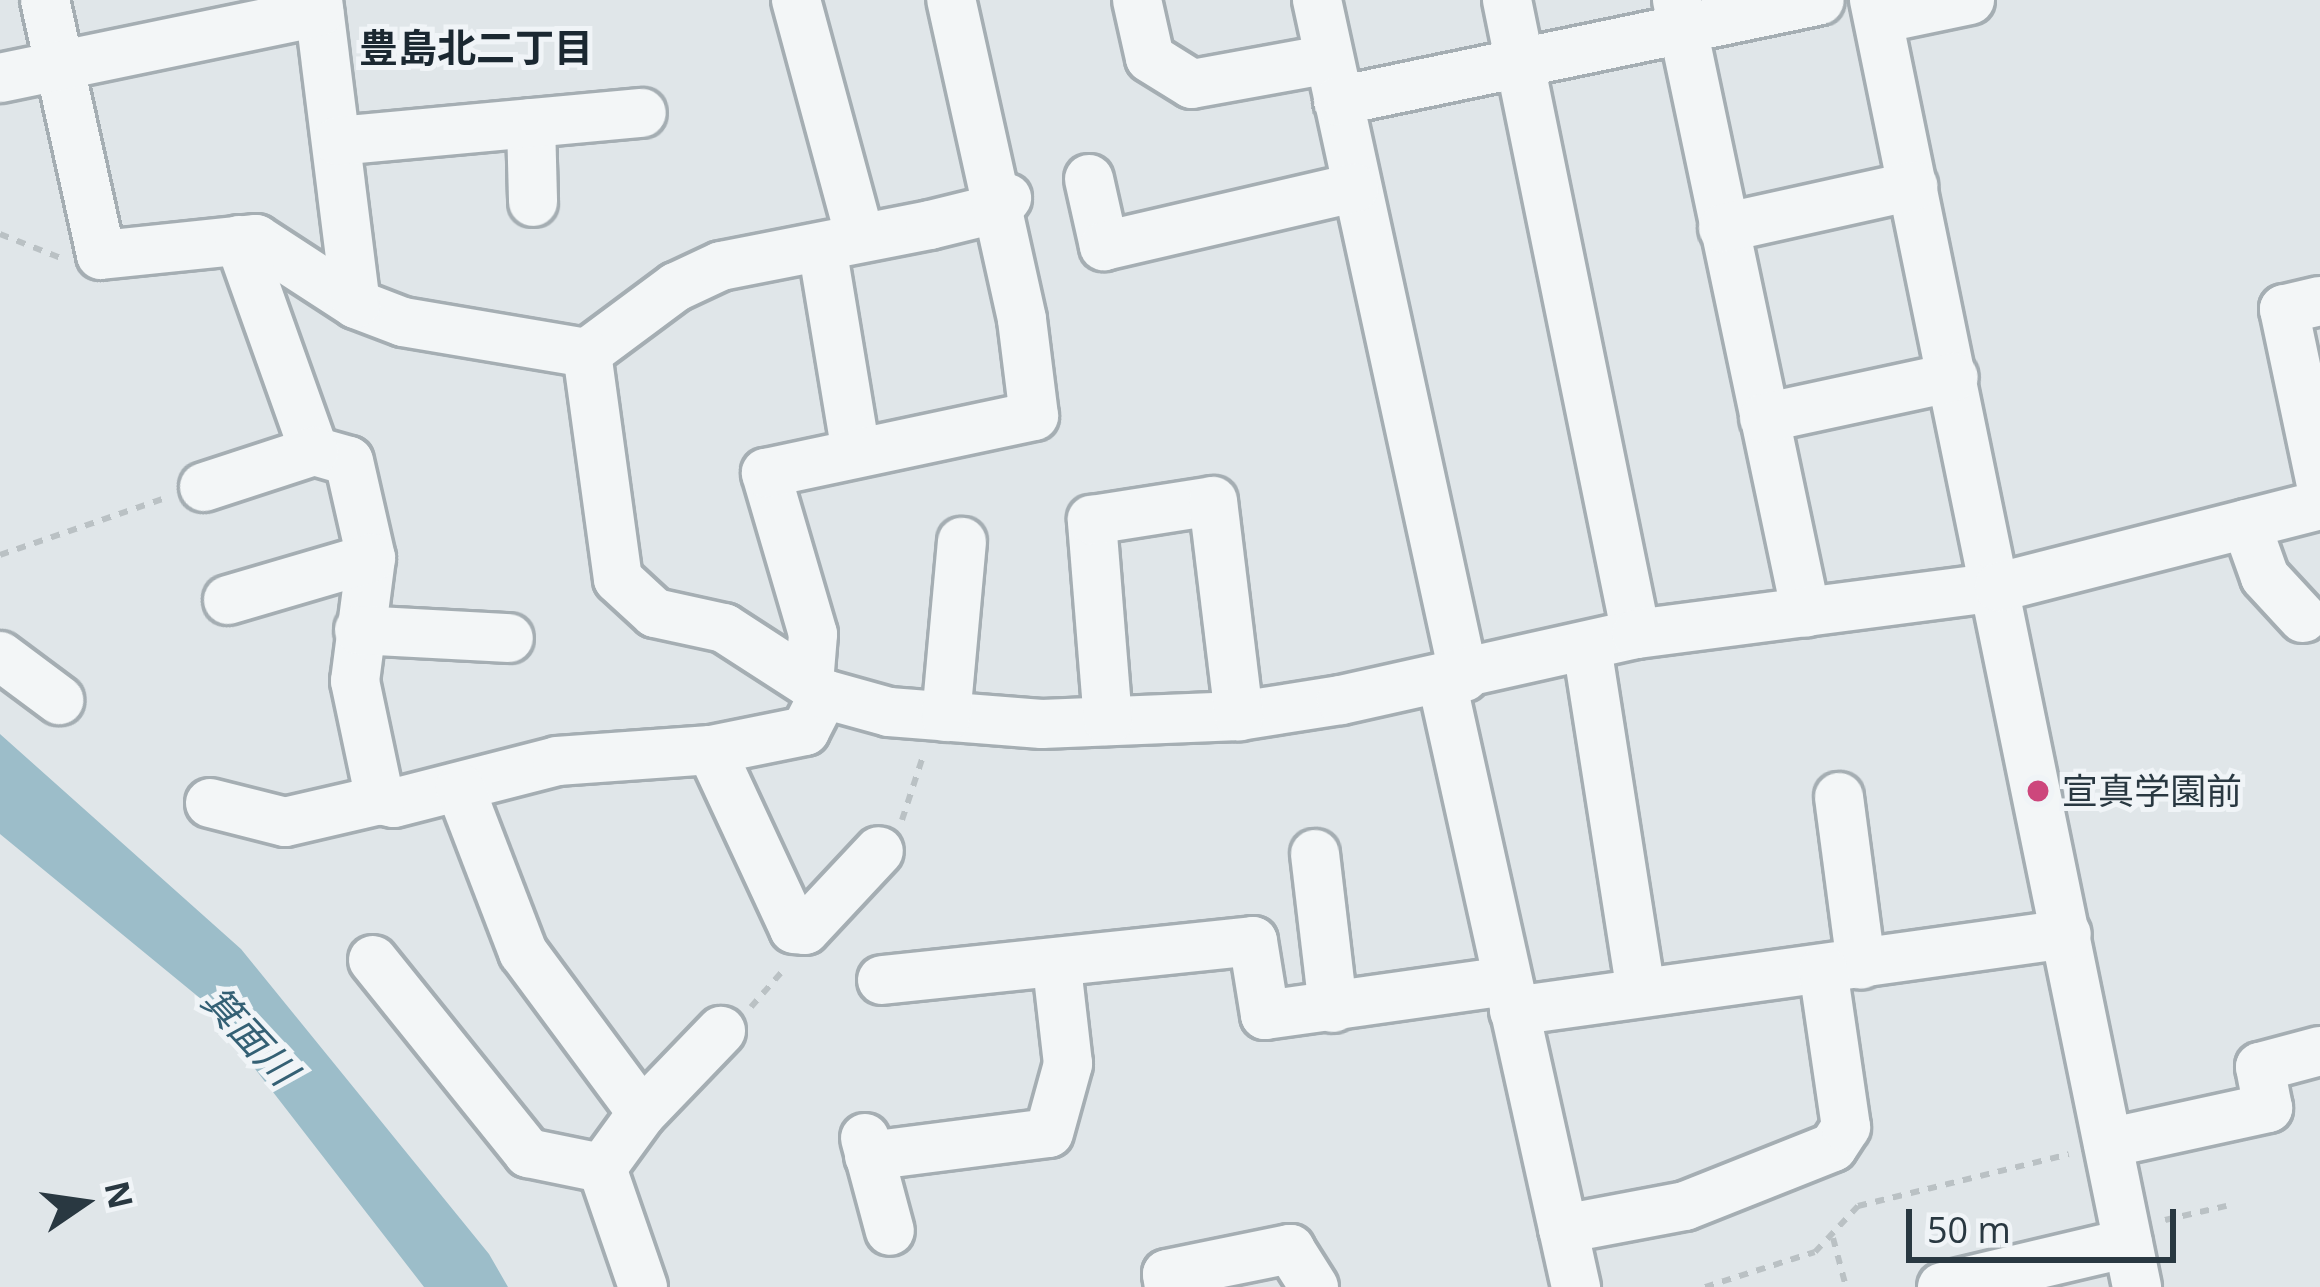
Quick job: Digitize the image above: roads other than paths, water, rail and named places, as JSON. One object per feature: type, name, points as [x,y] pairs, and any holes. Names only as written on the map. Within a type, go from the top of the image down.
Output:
[{"type":"street","points":[[45,0],[101,255],[256,239],[356,304],[403,322],[587,353],[676,287],[721,266],[1003,203]]},
{"type":"street","points":[[796,0],[841,242],[856,452]]},
{"type":"street","points":[[210,802],[285,822],[460,788],[557,761],[711,750],[805,731],[817,689],[813,634],[766,473],[1034,416],[1003,203],[951,0]]},
{"type":"street","points":[[1137,0],[1150,58],[1192,84],[1334,80],[1520,63],[1680,15],[1820,0]]},
{"type":"street","points":[[1317,0],[1453,679],[1510,996],[1576,1287]]},
{"type":"street","points":[[1507,0],[1636,634]]},
{"type":"street","points":[[1942,1287],[2137,1251],[2097,1141],[2067,934],[1877,10],[1970,0]]},
{"type":"street","points":[[0,78],[318,6],[356,304]]},
{"type":"street","points":[[1680,15],[1806,613]]},
{"type":"street","points":[[338,141],[642,112]]},
{"type":"street","points":[[531,123],[533,202]]},
{"type":"street","points":[[1089,179],[1104,246],[1354,188]]},
{"type":"street","points":[[1723,228],[1912,186]]},
{"type":"street","points":[[239,240],[314,451]]},
{"type":"street","points":[[2320,301],[2284,309],[2320,480]]},
{"type":"street","points":[[587,353],[618,579],[655,613],[724,628],[817,689],[940,717],[1108,722],[1239,716],[1453,679],[1636,634],[1999,587],[2124,576],[2246,524],[2320,505]]},
{"type":"street","points":[[1764,418],[1954,376]]},
{"type":"street","points":[[204,487],[314,451],[349,461],[371,557],[355,681],[380,800]]},
{"type":"street","points":[[1108,722],[1092,520],[1213,500],[1239,716]]},
{"type":"street","points":[[2246,524],[2265,577],[2303,617]]},
{"type":"street","points":[[940,717],[962,542]]},
{"type":"street","points":[[228,600],[371,557]]},
{"type":"street","points":[[359,630],[509,638]]},
{"type":"street","points":[[1587,647],[1641,992]]},
{"type":"street","points":[[0,656],[59,700]]},
{"type":"street","points":[[711,750],[794,929],[805,930],[880,851]]},
{"type":"street","points":[[460,788],[524,952],[642,1113]]},
{"type":"street","points":[[1563,1229],[1684,1207],[1833,1148],[1846,1127],[1839,796]]},
{"type":"street","points":[[1316,854],[1333,1008]]},
{"type":"street","points":[[882,980],[1057,967],[1252,941],[1265,1015],[1510,996],[1641,992],[2067,934]]},
{"type":"street","points":[[374,959],[408,1021],[462,1087],[528,1154],[602,1168]]},
{"type":"street","points":[[890,1231],[867,1147],[1049,1133],[1068,1064],[1057,967]]},
{"type":"street","points":[[602,1168],[642,1113],[721,1031]]},
{"type":"street","points":[[2097,1141],[2268,1108],[2260,1066],[2320,1052]]},
{"type":"street","points":[[602,1168],[643,1287]]},
{"type":"street","points":[[1169,1287],[1167,1274],[1290,1249],[1314,1287]]},
{"type":"water","name":"箕面川","points":[[0,734],[241,949],[489,1254],[508,1287],[424,1287],[201,999],[0,834]]},
{"type":"place","name":"宣真学園前","points":[[2038,791]]},
{"type":"district","name":"豊島北二丁目","points":[[476,47]]}]
